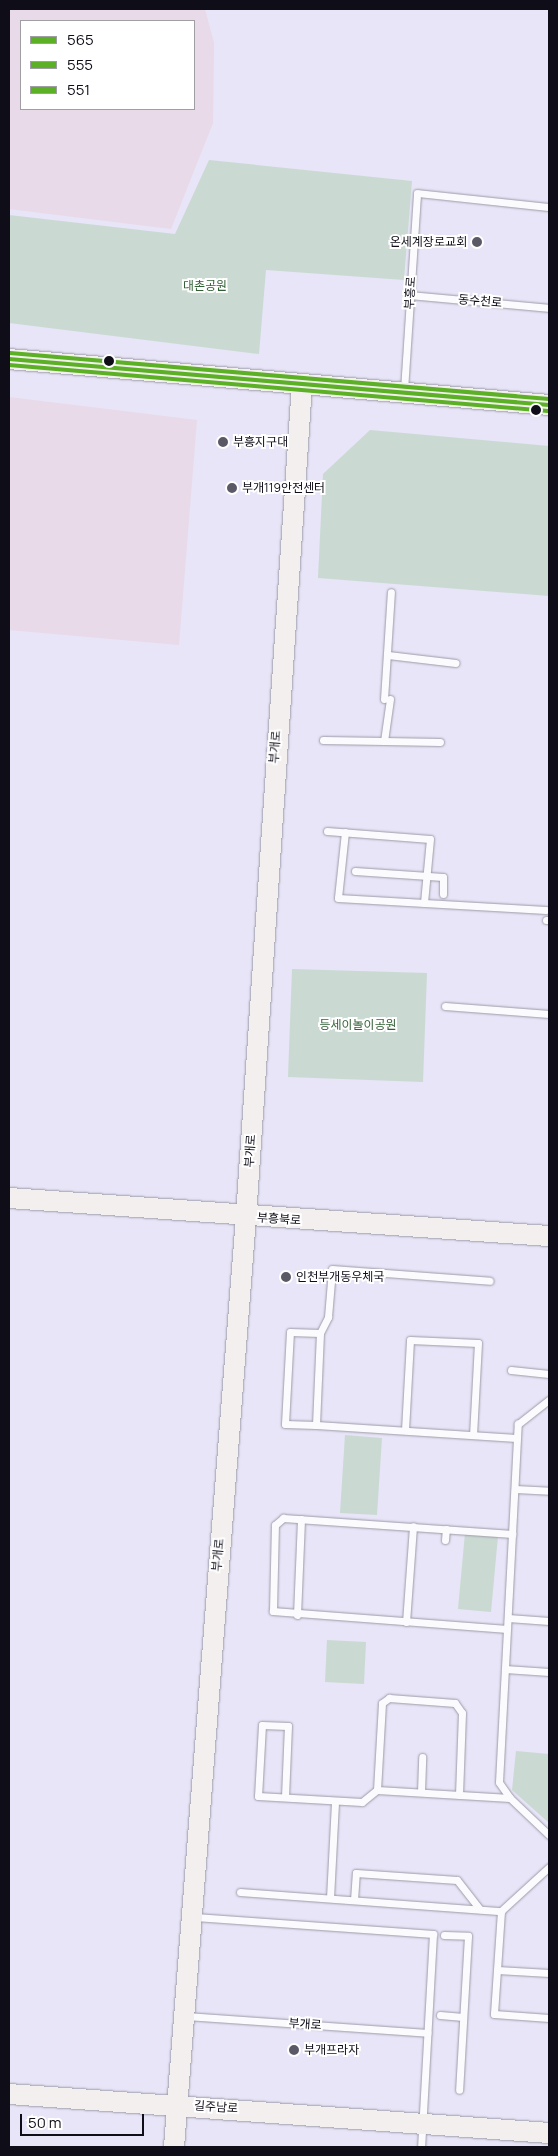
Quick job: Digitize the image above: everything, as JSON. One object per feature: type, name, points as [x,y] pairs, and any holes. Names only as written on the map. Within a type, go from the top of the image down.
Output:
[{"type":"street","points":[[9,359],[549,405]]},
{"type":"street","name":"부개로","points":[[174,2147],[189,1917],[246,1217],[302,384]]},
{"type":"street","name":"부흥북로","points":[[9,1198],[246,1217],[549,1236]]},
{"type":"street","name":"길주남로","points":[[9,2094],[177,2104],[549,2133]]},
{"type":"lane","name":"부흥로","points":[[404,393],[417,193],[549,207]]},
{"type":"lane","name":"동수천로","points":[[410,295],[549,308]]},
{"type":"lane","points":[[384,741],[391,592]]},
{"type":"lane","points":[[388,655],[456,663]]},
{"type":"lane","points":[[323,740],[440,742]]},
{"type":"lane","points":[[327,831],[430,839],[424,902]]},
{"type":"lane","points":[[344,832],[338,898],[546,910]]},
{"type":"lane","points":[[356,871],[442,877],[442,894]]},
{"type":"lane","points":[[445,1006],[549,1014]]},
{"type":"lane","points":[[316,1425],[320,1333],[328,1317],[332,1269],[490,1280]]},
{"type":"lane","points":[[320,1333],[290,1332],[285,1424],[518,1438]]},
{"type":"lane","points":[[406,1430],[410,1340],[478,1343],[473,1434]]},
{"type":"lane","points":[[511,1370],[549,1374]]},
{"type":"lane","points":[[549,1400],[518,1424],[499,1782],[510,1798],[549,1835]]},
{"type":"lane","points":[[515,1489],[549,1490]]},
{"type":"lane","points":[[507,1629],[279,1614],[272,1606],[275,1525],[277,1519],[301,1519],[512,1534]]},
{"type":"lane","points":[[296,1615],[301,1519]]},
{"type":"lane","points":[[406,1622],[413,1526]]},
{"type":"lane","points":[[445,1540],[446,1529]]},
{"type":"lane","points":[[508,1618],[549,1621]]},
{"type":"lane","points":[[505,1669],[549,1672]]},
{"type":"lane","points":[[377,1790],[382,1703],[389,1698],[455,1703],[462,1713],[459,1795]]},
{"type":"lane","points":[[285,1797],[288,1726],[262,1725],[258,1796],[362,1802],[377,1790],[510,1798]]},
{"type":"lane","points":[[421,1792],[422,1757]]},
{"type":"lane","points":[[330,1898],[335,1801]]},
{"type":"lane","points":[[549,1867],[501,1910],[494,2014],[549,2018]]},
{"type":"lane","points":[[354,1900],[356,1873],[457,1880],[480,1909]]},
{"type":"lane","points":[[240,1892],[501,1910]]},
{"type":"lane","points":[[189,1917],[433,1934],[421,2147]]},
{"type":"lane","points":[[444,1935],[468,1936],[458,2090]]},
{"type":"lane","points":[[497,1970],[549,1973]]},
{"type":"lane","name":"부개로","points":[[183,2015],[427,2034]]},
{"type":"lane","points":[[440,2015],[463,2017]]},
{"type":"shaded area","points":[[9,9],[205,9],[214,43],[213,123],[171,229],[9,209]]},
{"type":"shaded area","points":[[9,397],[197,420],[179,645],[9,630]]},
{"type":"green space","name":"대촌공원","points":[[209,160],[412,181],[404,280],[266,270],[259,354],[9,323],[9,215],[175,234]]},
{"type":"green space","points":[[370,430],[549,446],[549,596],[318,578],[323,474]]},
{"type":"green space","name":"등세이놀이공원","points":[[292,969],[427,973],[423,1082],[288,1077]]},
{"type":"green space","points":[[345,1435],[382,1438],[377,1515],[340,1513]]},
{"type":"green space","points":[[465,1533],[498,1536],[491,1612],[458,1609]]},
{"type":"green space","points":[[327,1640],[366,1642],[364,1684],[325,1682]]},
{"type":"green space","points":[[516,1751],[549,1754],[549,1823],[512,1790]]},
{"type":"transit line","name":"551","points":[[10,353],[549,399]]},
{"type":"transit line","name":"565","points":[[9,359],[549,405]]},
{"type":"transit line","name":"555","points":[[9,365],[548,411]]},
{"type":"place","name":"온세계장로교회","points":[[477,242]]},
{"type":"place","name":"부흥지구대","points":[[223,442]]},
{"type":"place","name":"부개119안전센터","points":[[232,488]]},
{"type":"place","name":"인천부개동우체국","points":[[286,1277]]},
{"type":"place","name":"부개프라자","points":[[294,2050]]}]
